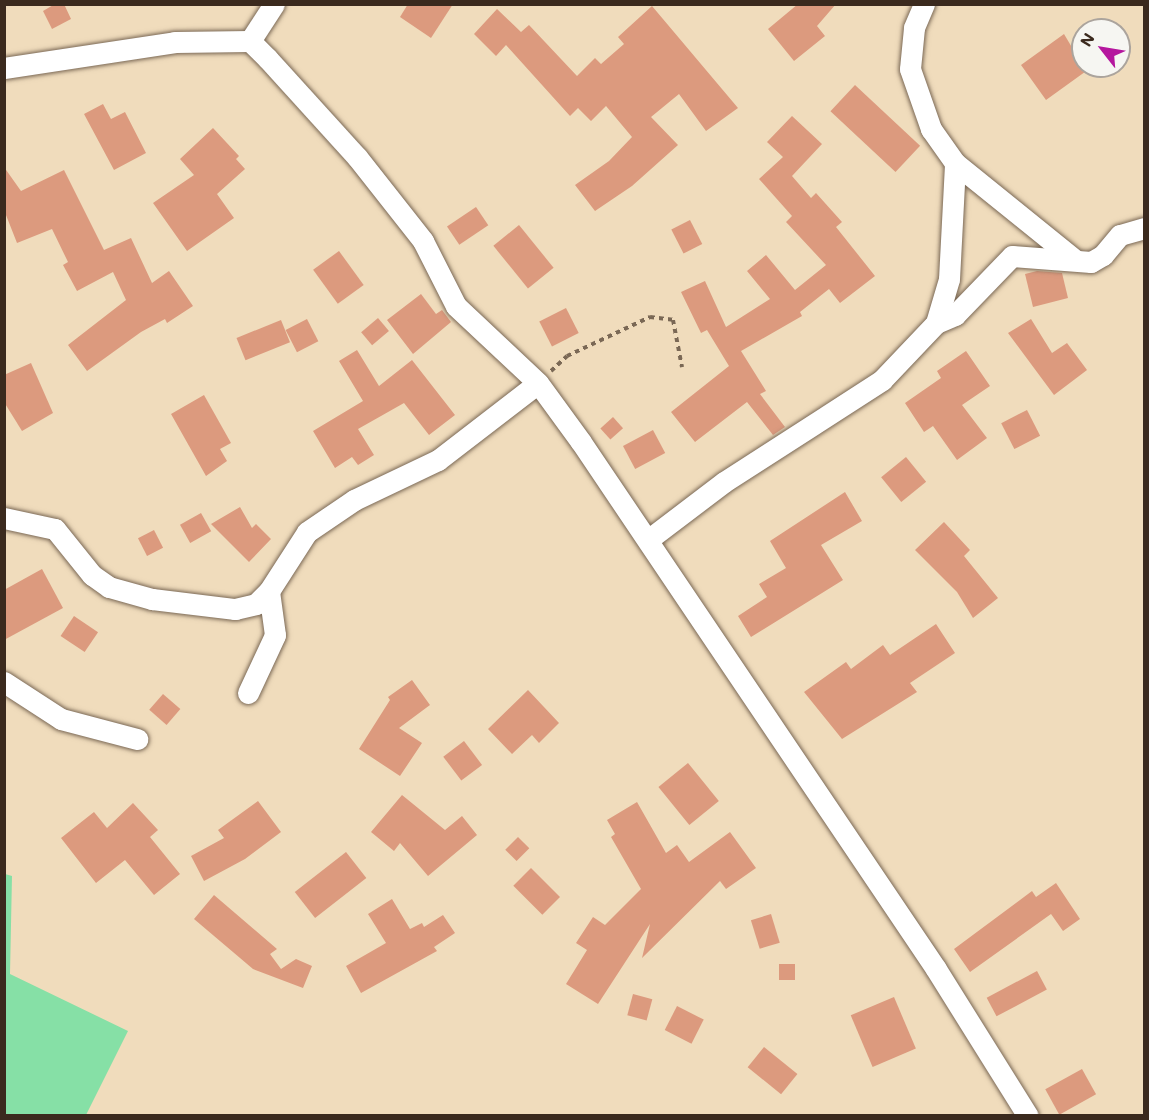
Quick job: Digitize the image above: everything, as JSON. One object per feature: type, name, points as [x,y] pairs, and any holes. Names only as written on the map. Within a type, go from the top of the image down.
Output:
[{"type":"street","points":[[250,41],[274,4]]},
{"type":"street","points":[[924,4],[914,28],[910,69],[931,129],[955,163],[1074,260]]},
{"type":"street","points":[[4,68],[175,42],[250,41],[357,156],[423,241],[456,306],[538,382],[649,539],[936,969],[1028,1116]]},
{"type":"street","points":[[936,323],[949,279],[955,163]]},
{"type":"street","points":[[649,539],[724,482],[882,380],[936,323],[956,315],[1012,256],[1091,262],[1103,255],[1120,235],[1144,228]]},
{"type":"street","points":[[4,518],[55,529],[92,575],[110,587],[135,596],[235,609],[256,604],[269,591],[307,532],[354,500],[438,460],[538,382]]},
{"type":"street","points":[[249,693],[275,635],[269,591]]},
{"type":"street","points":[[4,682],[61,720],[137,739]]},
{"type":"path","points":[[538,382],[567,356],[650,317],[673,320],[682,367]]},
{"type":"green space","points":[[5,874],[12,876],[10,974],[128,1031],[86,1115],[5,1115]]},
{"type":"building","points":[[55,4],[64,4],[71,19],[52,29],[43,11]]},
{"type":"building","points":[[408,4],[453,4],[431,38],[400,17]]},
{"type":"building","points":[[798,4],[836,4],[817,26],[825,36],[794,61],[768,29]]},
{"type":"building","points":[[652,6],[738,108],[706,131],[679,94],[651,117],[678,145],[632,186],[595,211],[575,185],[609,161],[632,137],[606,106],[591,121],[578,108],[570,116],[506,45],[496,56],[474,34],[497,9],[521,32],[529,25],[577,76],[595,58],[601,64],[624,44],[618,37]]},
{"type":"building","points":[[1064,34],[1071,46],[1071,78],[1077,78],[1046,100],[1021,65]]},
{"type":"building","points":[[855,85],[920,146],[896,172],[830,111]]},
{"type":"building","points":[[103,104],[111,119],[125,112],[146,153],[114,170],[84,114]]},
{"type":"building","points":[[792,116],[822,144],[792,176],[811,198],[816,193],[842,222],[836,227],[875,276],[840,303],[829,289],[800,312],[802,316],[741,351],[766,391],[760,394],[785,427],[773,435],[747,402],[695,442],[671,412],[729,366],[707,330],[701,333],[681,292],[705,281],[726,327],[770,299],[747,271],[766,255],[795,290],[826,265],[786,222],[792,216],[759,179],[783,157],[767,142]]},
{"type":"building","points":[[213,128],[239,156],[236,159],[245,169],[217,194],[234,218],[187,251],[153,203],[194,175],[180,159]]},
{"type":"building","points":[[4,167],[21,191],[64,170],[104,250],[131,238],[152,283],[169,271],[193,306],[167,323],[165,319],[141,332],[87,371],[68,345],[126,300],[113,272],[77,291],[63,265],[68,262],[52,229],[17,243],[4,210]]},
{"type":"building","points":[[476,207],[488,225],[459,245],[447,227]]},
{"type":"building","points":[[690,220],[702,244],[684,254],[671,230]]},
{"type":"building","points":[[519,225],[554,268],[528,289],[493,246]]},
{"type":"building","points":[[339,251],[364,285],[338,304],[313,270]]},
{"type":"building","points":[[1037,271],[1062,273],[1068,298],[1033,307],[1025,274]]},
{"type":"building","points":[[421,294],[436,314],[442,310],[451,322],[413,354],[387,320]]},
{"type":"building","points":[[566,308],[579,333],[552,347],[539,322]]},
{"type":"building","points":[[378,318],[389,331],[372,345],[361,332]]},
{"type":"building","points":[[307,319],[318,341],[297,352],[286,330]]},
{"type":"building","points":[[1031,319],[1052,353],[1067,343],[1087,370],[1054,395],[1008,333]]},
{"type":"building","points":[[281,320],[290,342],[245,360],[236,338]]},
{"type":"building","points":[[357,350],[379,386],[412,360],[455,415],[429,435],[404,403],[358,429],[374,455],[358,465],[352,457],[335,468],[313,431],[363,401],[339,361]]},
{"type":"building","points":[[966,351],[990,386],[962,405],[987,438],[957,460],[933,426],[924,432],[905,403],[941,378],[937,371]]},
{"type":"building","points":[[31,363],[53,413],[22,431],[4,402],[4,375]]},
{"type":"building","points":[[204,395],[231,443],[220,449],[227,461],[206,476],[171,414]]},
{"type":"building","points":[[1027,410],[1040,436],[1014,449],[1001,423]]},
{"type":"building","points":[[613,417],[623,428],[610,440],[600,428]]},
{"type":"building","points":[[653,430],[665,453],[635,469],[623,446]]},
{"type":"building","points":[[906,457],[926,482],[901,502],[881,477]]},
{"type":"building","points":[[845,492],[862,521],[821,545],[843,580],[751,637],[738,616],[767,597],[759,584],[786,568],[770,541]]},
{"type":"building","points":[[240,507],[252,528],[256,524],[271,539],[249,562],[211,524]]},
{"type":"building","points":[[201,513],[211,531],[190,543],[180,525]]},
{"type":"building","points":[[944,522],[970,550],[964,556],[998,598],[973,618],[957,592],[915,550]]},
{"type":"building","points":[[154,530],[163,548],[147,556],[138,538]]},
{"type":"building","points":[[42,569],[63,608],[4,640],[4,590]]},
{"type":"building","points":[[74,616],[98,632],[85,652],[61,636]]},
{"type":"building","points":[[936,624],[955,653],[910,683],[917,692],[842,739],[804,692],[846,662],[851,669],[883,645],[890,655]]},
{"type":"building","points":[[412,680],[430,705],[399,728],[422,743],[400,776],[359,749],[390,700],[388,697]]},
{"type":"building","points":[[528,690],[559,723],[539,743],[532,735],[512,754],[488,729]]},
{"type":"building","points":[[163,694],[180,709],[167,725],[149,710]]},
{"type":"building","points":[[464,741],[482,765],[461,781],[443,757]]},
{"type":"building","points":[[688,763],[719,801],[689,825],[658,787]]},
{"type":"building","points":[[402,795],[445,830],[462,816],[477,835],[428,876],[400,843],[394,851],[371,832]]},
{"type":"building","points":[[258,801],[281,832],[245,859],[204,881],[191,856],[224,838],[218,830]]},
{"type":"building","points":[[637,802],[666,853],[677,845],[689,862],[730,832],[756,868],[726,889],[720,881],[642,958],[650,924],[598,1004],[566,984],[587,950],[576,943],[593,917],[605,925],[641,889],[611,837],[615,834],[607,820]]},
{"type":"building","points":[[133,803],[158,830],[150,837],[180,874],[154,895],[125,860],[96,883],[61,838],[94,812],[107,828]]},
{"type":"building","points":[[518,837],[529,848],[517,861],[505,850]]},
{"type":"building","points":[[346,852],[366,878],[315,918],[295,892]]},
{"type":"building","points":[[531,868],[560,897],[542,915],[513,886]]},
{"type":"building","points":[[1056,883],[1080,919],[1063,931],[1051,914],[970,972],[954,949],[1032,891],[1036,897]]},
{"type":"building","points":[[214,895],[277,949],[270,954],[281,969],[296,959],[312,966],[303,988],[253,969],[194,919]]},
{"type":"building","points":[[392,899],[410,929],[422,923],[424,927],[443,915],[455,933],[434,947],[437,951],[361,993],[346,966],[386,943],[368,914]]},
{"type":"building","points":[[771,914],[780,943],[760,949],[751,920]]},
{"type":"building","points":[[779,964],[795,964],[795,980],[779,980]]},
{"type":"building","points":[[1037,971],[1047,990],[997,1016],[987,998]]},
{"type":"building","points":[[633,994],[652,999],[647,1020],[627,1015]]},
{"type":"building","points":[[894,997],[916,1049],[873,1067],[851,1015]]},
{"type":"building","points":[[677,1006],[704,1020],[691,1044],[665,1030]]},
{"type":"building","points":[[764,1047],[797,1074],[781,1094],[748,1067]]},
{"type":"building","points":[[1082,1069],[1096,1094],[1059,1115],[1045,1089]]}]
